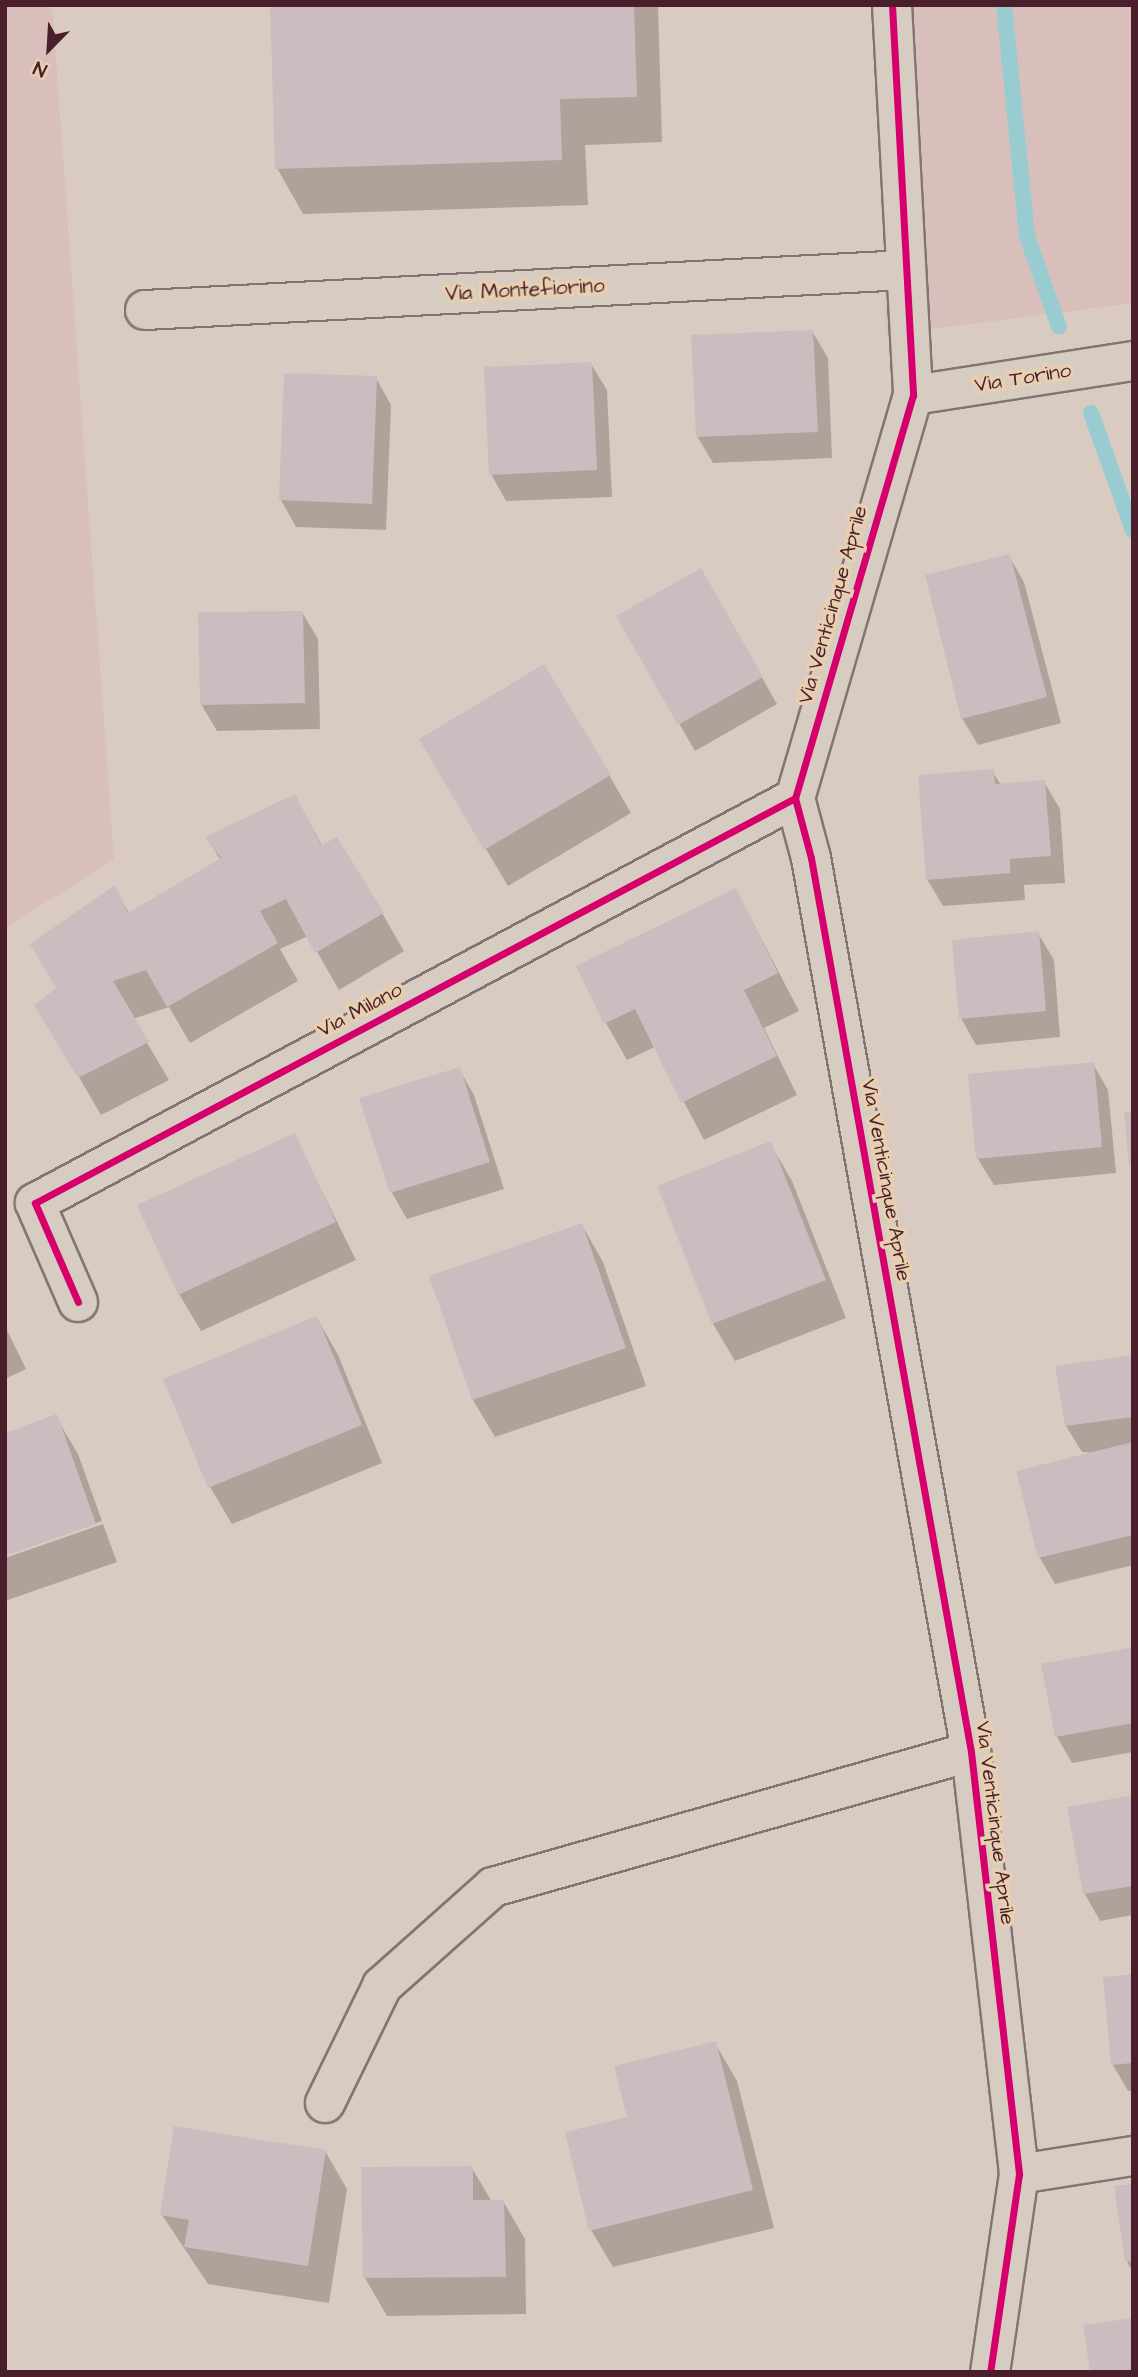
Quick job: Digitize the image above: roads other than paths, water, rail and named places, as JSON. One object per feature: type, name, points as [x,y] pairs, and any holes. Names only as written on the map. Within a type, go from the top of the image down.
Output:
[{"type":"street","name":"Via Venticinque Aprile","points":[[892,5],[913,395],[795,798],[811,858],[971,1752],[1019,2174],[990,2372]]},
{"type":"street","name":"Via Montefiorino","points":[[145,310],[906,270]]},
{"type":"street","name":"Via Torino","points":[[913,395],[1133,361]]},
{"type":"street","name":"Via Milano","points":[[78,1302],[35,1203],[795,798]]},
{"type":"street","points":[[325,2103],[382,1986],[493,1887],[971,1752]]},
{"type":"street","points":[[1019,2174],[1133,2156]]},
{"type":"waterway","points":[[1004,5],[1027,236],[1059,327]]},
{"type":"waterway","points":[[1091,413],[1133,530]]}]
